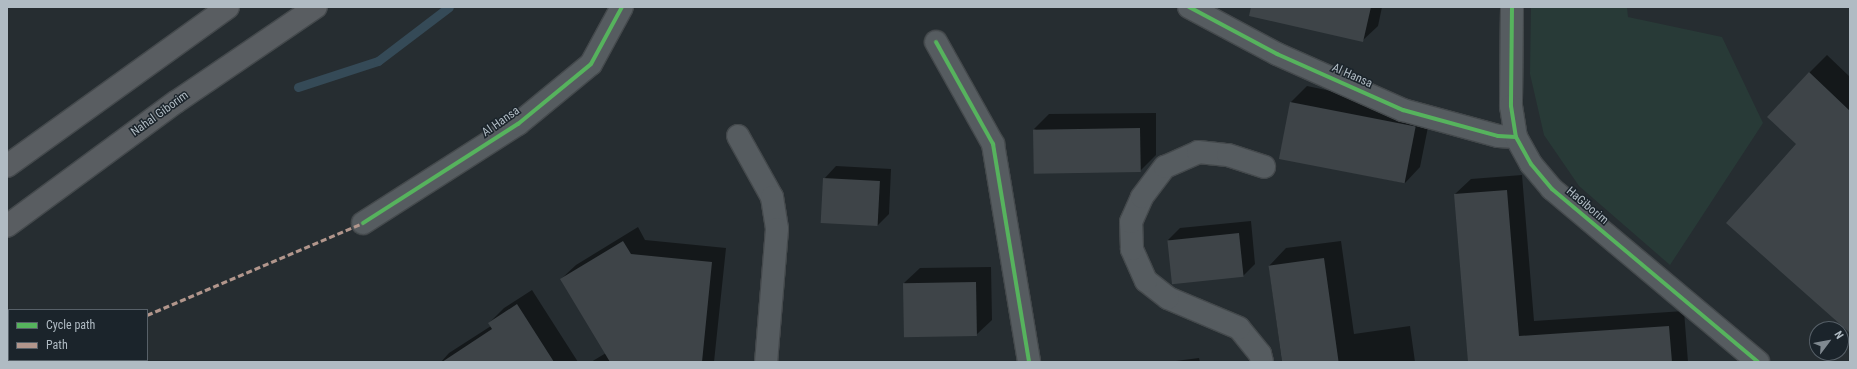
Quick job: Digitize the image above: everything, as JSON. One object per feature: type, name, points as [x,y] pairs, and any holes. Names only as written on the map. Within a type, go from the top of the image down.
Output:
[{"type":"main road","points":[[7,166],[228,7]]},
{"type":"main road","name":"Nahal Giborim","points":[[7,226],[176,102],[316,7]]},
{"type":"street","name":"Al Hansa","points":[[363,223],[518,124],[591,64],[622,7]]},
{"type":"street","name":"Al Hansa","points":[[1189,7],[1277,54],[1403,110],[1498,136],[1516,137]]},
{"type":"street","name":"HaGiborim","points":[[1512,7],[1510,59],[1511,106],[1516,137],[1531,164],[1552,189],[1758,362]]},
{"type":"street","points":[[936,42],[993,144],[1028,362]]},
{"type":"street","points":[[738,136],[772,197],[777,229],[766,362]]},
{"type":"street","points":[[1262,362],[1260,354],[1239,328],[1168,298],[1146,281],[1132,249],[1131,222],[1142,197],[1166,167],[1198,152],[1228,155],[1264,167]]},
{"type":"green space","points":[[1531,7],[1627,7],[1628,17],[1722,37],[1763,123],[1670,265],[1579,186],[1544,135],[1530,74]]},
{"type":"building","points":[[1251,7],[1371,7],[1363,42],[1249,16]]},
{"type":"building","points":[[1809,72],[1850,111],[1850,333],[1849,321],[1836,321],[1726,223],[1796,144],[1767,117]]},
{"type":"building","points":[[1290,102],[1416,126],[1405,183],[1279,159]]},
{"type":"building","points":[[1140,128],[1141,172],[1034,174],[1033,130]]},
{"type":"building","points":[[823,178],[880,181],[878,226],[821,223]]},
{"type":"building","points":[[1507,190],[1519,336],[1669,326],[1672,362],[1468,362],[1454,194]]},
{"type":"building","points":[[1239,233],[1244,277],[1172,284],[1167,241]]},
{"type":"building","points":[[623,241],[631,254],[712,262],[702,362],[610,362],[560,279]]},
{"type":"building","points":[[1324,258],[1339,362],[1282,362],[1269,266]]},
{"type":"building","points":[[976,282],[977,336],[904,337],[903,283]]},
{"type":"building","points":[[517,304],[554,362],[442,362],[492,329],[488,323]]},
{"type":"waterway","points":[[298,87],[378,61],[449,7]]},
{"type":"marked path","points":[[148,315],[363,223]]},
{"type":"cycle path","points":[[363,223],[518,124],[591,64],[622,7]]},
{"type":"cycle path","points":[[1189,7],[1277,54],[1403,110],[1498,136],[1516,137]]},
{"type":"cycle path","points":[[1512,7],[1511,106],[1516,137],[1531,164],[1552,189],[1758,362]]},
{"type":"cycle path","points":[[936,42],[993,144],[1029,362]]}]
